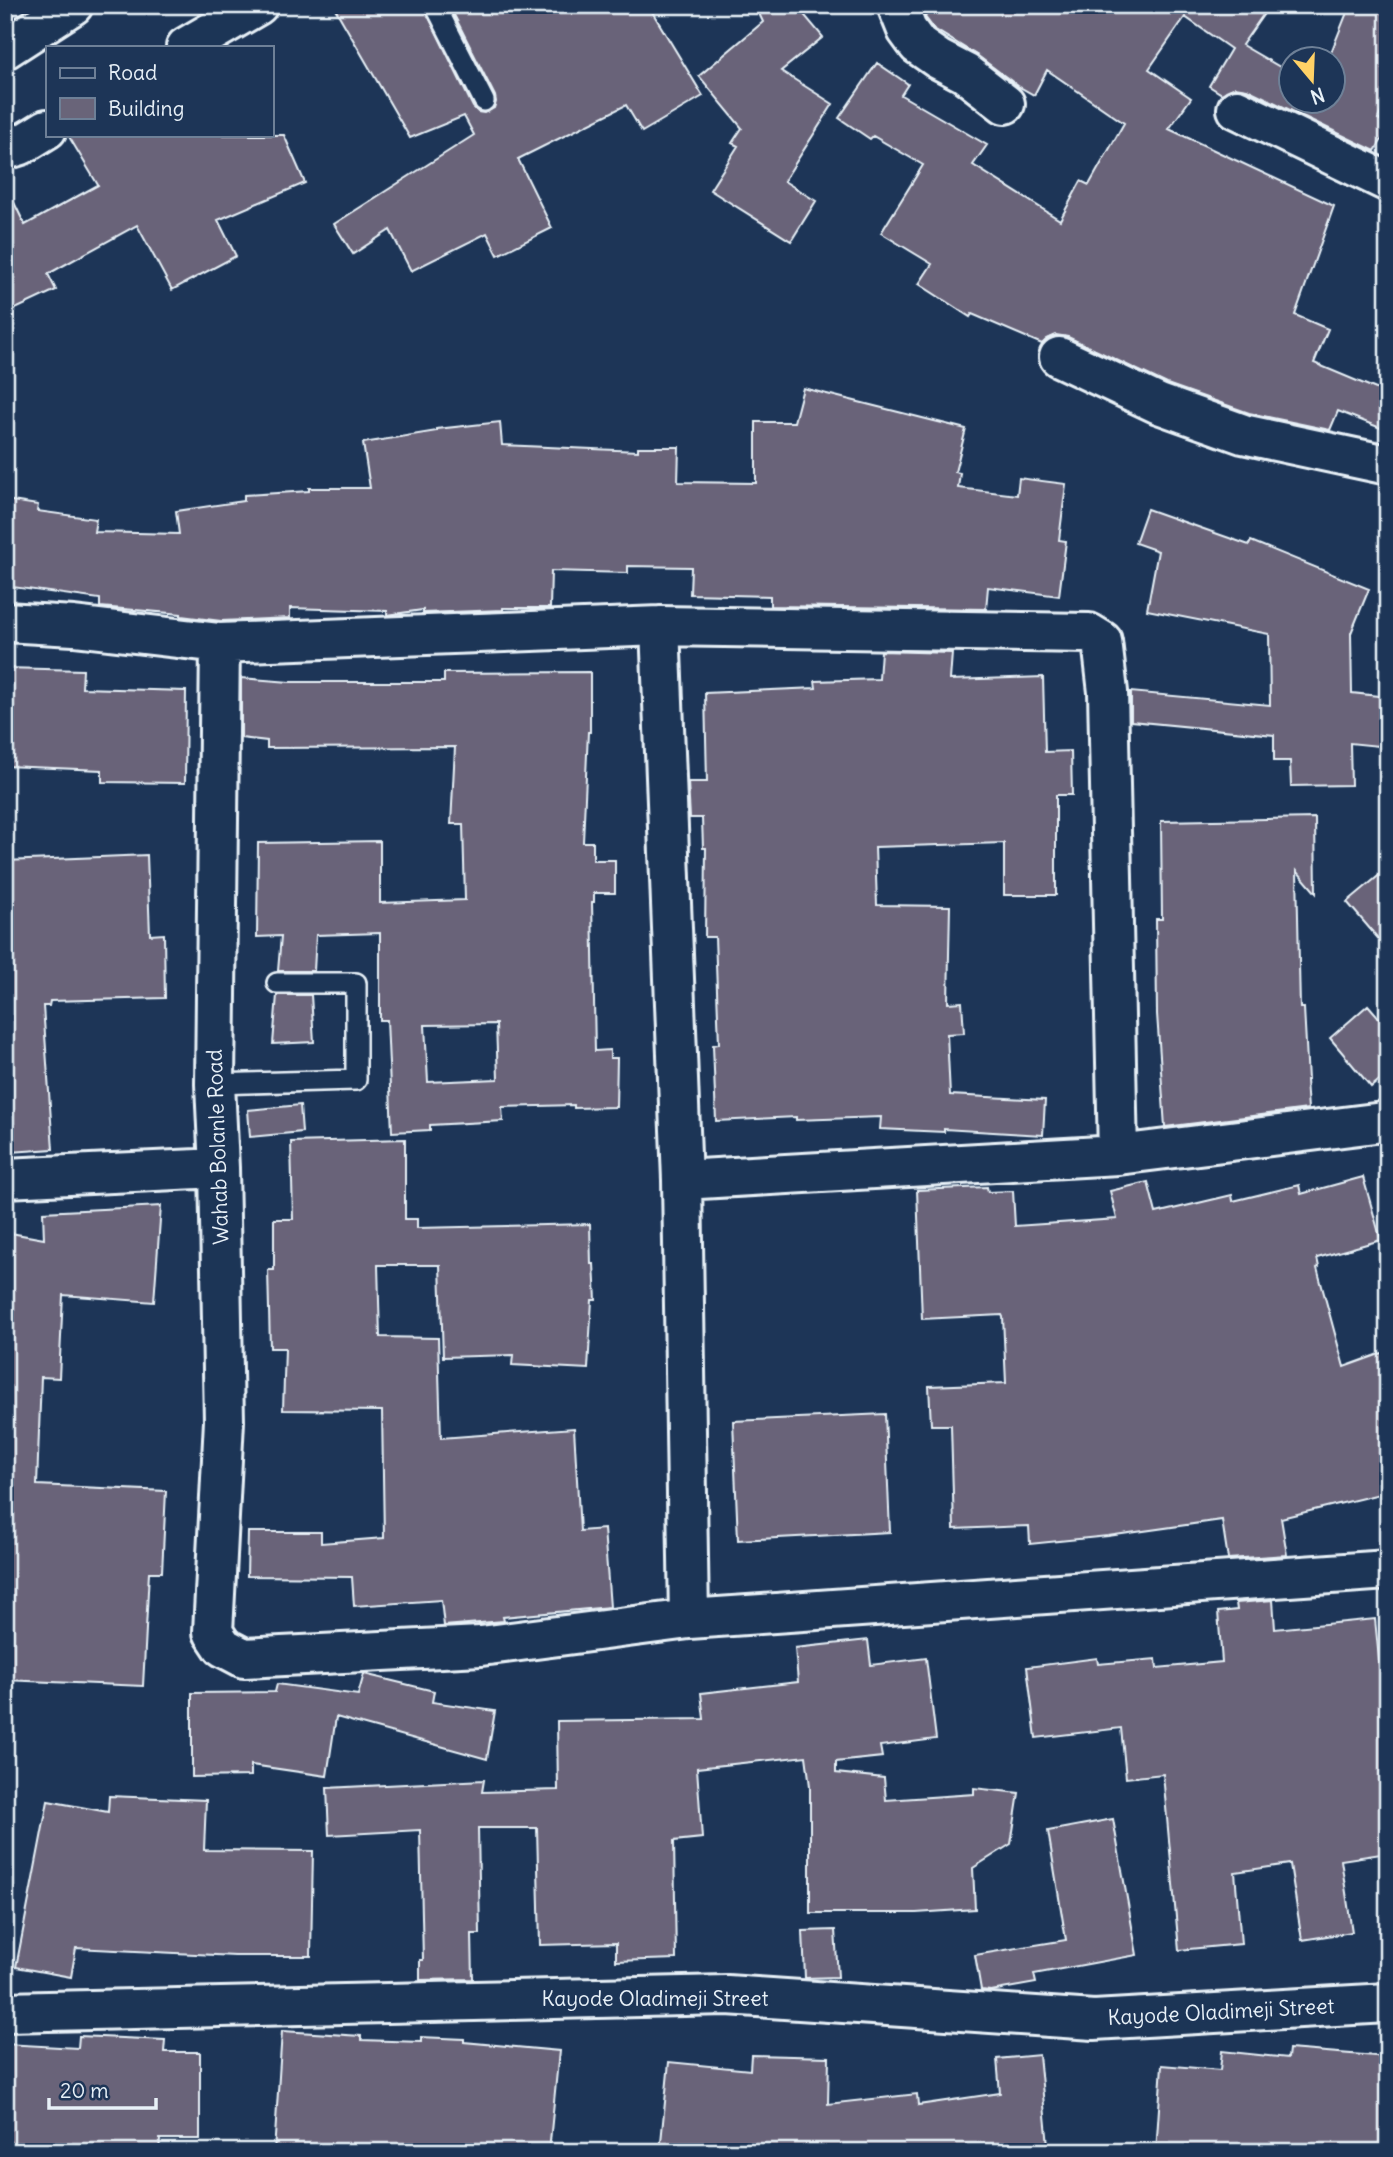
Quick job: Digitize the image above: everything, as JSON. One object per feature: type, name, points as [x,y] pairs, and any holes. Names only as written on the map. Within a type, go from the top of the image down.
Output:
[{"type":"street","points":[[5,49],[73,5]]},
{"type":"street","points":[[188,46],[258,5]]},
{"type":"street","points":[[897,5],[907,30],[918,45],[965,73],[1004,104]]},
{"type":"street","points":[[1237,109],[1388,181]]},
{"type":"street","points":[[5,150],[20,145],[46,130]]},
{"type":"street","points":[[1059,358],[1160,404],[1243,434],[1388,465]]},
{"type":"street","points":[[5,622],[74,626],[220,643],[660,626],[1088,632],[1102,641],[1108,692],[1118,1155]]},
{"type":"street","points":[[660,626],[682,1180],[689,1619],[1388,1570]]},
{"type":"street","name":"Wahab Bolanle Road","points":[[220,643],[215,1084],[224,1421],[213,1632],[223,1647],[244,1658],[481,1646],[689,1619]]},
{"type":"street","points":[[682,1180],[1118,1155],[1386,1121]]},
{"type":"street","points":[[5,1178],[219,1168]]},
{"type":"street","name":"Kayode Oladimeji Street","points":[[5,2012],[727,1995],[1094,2020],[1388,2003]]},
{"type":"lane","points":[[435,5],[484,101]]},
{"type":"lane","points":[[215,1084],[356,1080],[356,983],[277,983]]},
{"type":"building","points":[[333,5],[423,5],[473,107],[484,113],[494,108],[495,96],[449,5],[648,5],[703,96],[642,132],[626,105],[518,159],[552,228],[498,255],[487,233],[411,271],[390,230],[353,254],[334,224],[474,135],[464,116],[410,138]]},
{"type":"building","points":[[755,5],[796,5],[823,37],[781,71],[833,104],[784,181],[816,201],[791,241],[710,190],[738,146],[732,143],[742,128],[699,76],[763,22]]},
{"type":"building","points":[[932,5],[1270,5],[1242,45],[1278,66],[1278,104],[1247,89],[1235,87],[1222,94],[1209,86],[1231,49],[1185,17],[1149,69],[1191,98],[1169,129],[1334,206],[1295,315],[1328,329],[1314,363],[1388,394],[1388,431],[1338,411],[1330,430],[1249,413],[1167,384],[1068,337],[1056,335],[1042,344],[972,314],[970,317],[919,284],[932,264],[881,233],[923,165],[873,136],[870,139],[839,118],[877,63],[908,84],[901,95],[987,145],[973,165],[1060,220],[1081,181],[1089,185],[1124,123],[1047,70],[1034,95],[934,29],[925,17]]},
{"type":"building","points":[[1350,5],[1388,5],[1388,95],[1378,119],[1388,124],[1388,129],[1375,151],[1303,116],[1348,116],[1348,46],[1334,46]]},
{"type":"building","points":[[284,135],[305,183],[218,220],[236,256],[172,290],[137,225],[48,274],[56,290],[5,314],[5,184],[25,225],[98,185],[69,136]]},
{"type":"building","points":[[803,388],[966,429],[955,472],[960,473],[958,488],[1017,495],[1019,478],[1066,484],[1059,540],[1066,541],[1059,596],[988,587],[986,609],[770,606],[770,596],[690,594],[691,567],[628,566],[628,573],[551,571],[550,608],[423,613],[423,610],[387,615],[387,611],[290,608],[290,618],[221,621],[181,614],[100,607],[100,599],[5,586],[5,500],[38,505],[37,511],[96,519],[94,532],[179,534],[176,511],[244,501],[244,495],[309,491],[309,488],[370,488],[363,443],[437,429],[500,422],[502,445],[638,451],[638,447],[679,447],[678,482],[756,483],[756,422],[794,422]]},
{"type":"building","points":[[1147,509],[1249,545],[1251,541],[1369,589],[1351,633],[1352,693],[1388,697],[1388,747],[1350,743],[1351,785],[1291,786],[1290,761],[1274,761],[1274,735],[1131,721],[1131,692],[1270,705],[1269,634],[1147,610],[1158,551],[1135,543]]},
{"type":"building","points":[[881,651],[952,653],[950,680],[1043,677],[1045,752],[1071,751],[1072,795],[1056,795],[1056,895],[1004,895],[1004,843],[875,847],[877,905],[950,906],[948,1003],[962,1002],[964,1033],[947,1034],[950,1095],[1045,1100],[1043,1135],[944,1129],[944,1132],[880,1129],[881,1117],[716,1121],[713,1045],[719,1044],[715,937],[705,937],[706,848],[703,848],[702,818],[690,818],[688,782],[707,782],[705,693],[816,688],[815,681],[879,679]]},
{"type":"building","points":[[5,668],[83,670],[82,688],[186,691],[185,783],[102,782],[102,770],[5,766]]},
{"type":"building","points":[[590,672],[590,732],[583,842],[593,842],[593,860],[615,860],[615,893],[594,893],[592,902],[595,1051],[610,1050],[610,1058],[617,1058],[616,1107],[502,1107],[503,1121],[430,1125],[430,1130],[392,1132],[387,1020],[380,1020],[380,933],[316,935],[314,971],[278,971],[281,936],[257,937],[258,843],[380,841],[380,903],[465,900],[463,824],[451,824],[455,747],[267,748],[267,741],[241,738],[241,678],[290,682],[444,682],[444,673]],"holes":[[[496,1024],[498,1079],[428,1082],[425,1025]]]},
{"type":"building","points":[[1315,818],[1316,893],[1297,871],[1300,1008],[1304,1008],[1308,1109],[1165,1127],[1157,1014],[1156,919],[1162,919],[1161,821]]},
{"type":"building","points":[[147,855],[150,935],[164,934],[165,998],[50,1001],[49,1006],[43,1006],[53,1149],[11,1152],[5,1075],[5,861]]},
{"type":"building","points":[[1388,868],[1388,950],[1347,902]]},
{"type":"building","points":[[277,995],[311,995],[314,1042],[273,1044]]},
{"type":"building","points":[[1368,1005],[1388,1028],[1388,1073],[1371,1087],[1330,1038]]},
{"type":"building","points":[[300,1105],[302,1132],[250,1137],[248,1110]]},
{"type":"building","points":[[405,1139],[405,1219],[417,1219],[417,1228],[590,1224],[591,1264],[594,1264],[596,1300],[592,1300],[588,1369],[512,1365],[513,1355],[443,1357],[440,1265],[378,1265],[380,1337],[438,1338],[441,1438],[574,1428],[580,1531],[604,1529],[610,1607],[503,1617],[504,1621],[444,1626],[441,1600],[354,1606],[352,1577],[247,1576],[248,1532],[321,1532],[321,1543],[384,1538],[382,1411],[283,1410],[285,1348],[270,1348],[268,1270],[274,1270],[274,1219],[293,1219],[291,1142]]},
{"type":"building","points":[[1363,1177],[1381,1240],[1317,1258],[1317,1268],[1344,1367],[1388,1351],[1388,1492],[1281,1518],[1287,1555],[1228,1559],[1222,1520],[1030,1544],[1029,1526],[954,1529],[951,1425],[931,1425],[929,1386],[1006,1383],[1003,1317],[922,1319],[917,1190],[987,1187],[988,1192],[1013,1191],[1015,1226],[1117,1219],[1110,1191],[1148,1182],[1156,1213],[1232,1195],[1233,1201],[1299,1185],[1301,1194]]},
{"type":"building","points":[[161,1206],[154,1302],[63,1295],[59,1378],[41,1377],[37,1485],[166,1491],[162,1572],[149,1572],[143,1686],[5,1680],[5,1232],[44,1239],[43,1212]]},
{"type":"building","points":[[885,1414],[890,1532],[738,1540],[733,1421]]},
{"type":"building","points":[[1273,1600],[1275,1629],[1375,1619],[1388,1750],[1388,1853],[1341,1860],[1352,1932],[1302,1940],[1290,1864],[1235,1872],[1241,1944],[1179,1950],[1163,1774],[1126,1778],[1121,1728],[1036,1738],[1027,1667],[1097,1658],[1098,1664],[1156,1659],[1157,1668],[1222,1662],[1218,1612],[1237,1610],[1236,1603]]},
{"type":"building","points":[[868,1640],[871,1665],[926,1658],[936,1739],[880,1746],[882,1757],[836,1762],[836,1773],[884,1778],[886,1800],[974,1794],[974,1788],[1019,1793],[1011,1844],[973,1868],[975,1909],[916,1913],[810,1913],[810,1786],[806,1756],[697,1768],[702,1838],[674,1841],[676,1959],[616,1961],[616,1943],[540,1945],[537,1828],[478,1828],[480,1934],[472,1934],[473,1979],[420,1980],[420,1960],[423,1960],[420,1830],[329,1835],[327,1788],[484,1780],[482,1792],[558,1790],[557,1721],[704,1719],[701,1693],[798,1682],[795,1648]]},
{"type":"building","points":[[364,1674],[434,1691],[432,1702],[495,1711],[487,1759],[336,1717],[327,1776],[251,1765],[251,1776],[192,1777],[192,1693],[275,1692],[277,1684],[358,1695]]},
{"type":"building","points":[[109,1796],[206,1800],[204,1850],[313,1851],[311,1956],[235,1956],[76,1948],[71,1977],[16,1967],[48,1801],[108,1812]]},
{"type":"building","points":[[1113,1819],[1137,1955],[1034,1974],[1036,1983],[991,1991],[981,1990],[975,1955],[1066,1940],[1048,1831]]},
{"type":"building","points":[[835,1930],[838,1977],[805,1978],[803,1931]]},
{"type":"building","points":[[282,2031],[361,2036],[361,2040],[421,2042],[421,2037],[464,2039],[464,2042],[559,2051],[549,2152],[274,2152]]},
{"type":"building","points":[[79,2036],[165,2040],[164,2052],[200,2052],[200,2139],[160,2139],[159,2152],[5,2152],[5,2044],[78,2048]]},
{"type":"building","points":[[1289,2049],[1388,2057],[1388,2152],[1156,2152],[1162,2065],[1220,2070],[1222,2051],[1288,2058]]},
{"type":"building","points":[[751,2055],[829,2057],[828,2104],[917,2094],[918,2105],[1000,2093],[997,2059],[1039,2055],[1048,2145],[1021,2148],[1021,2152],[660,2152],[669,2062],[750,2070]]}]
